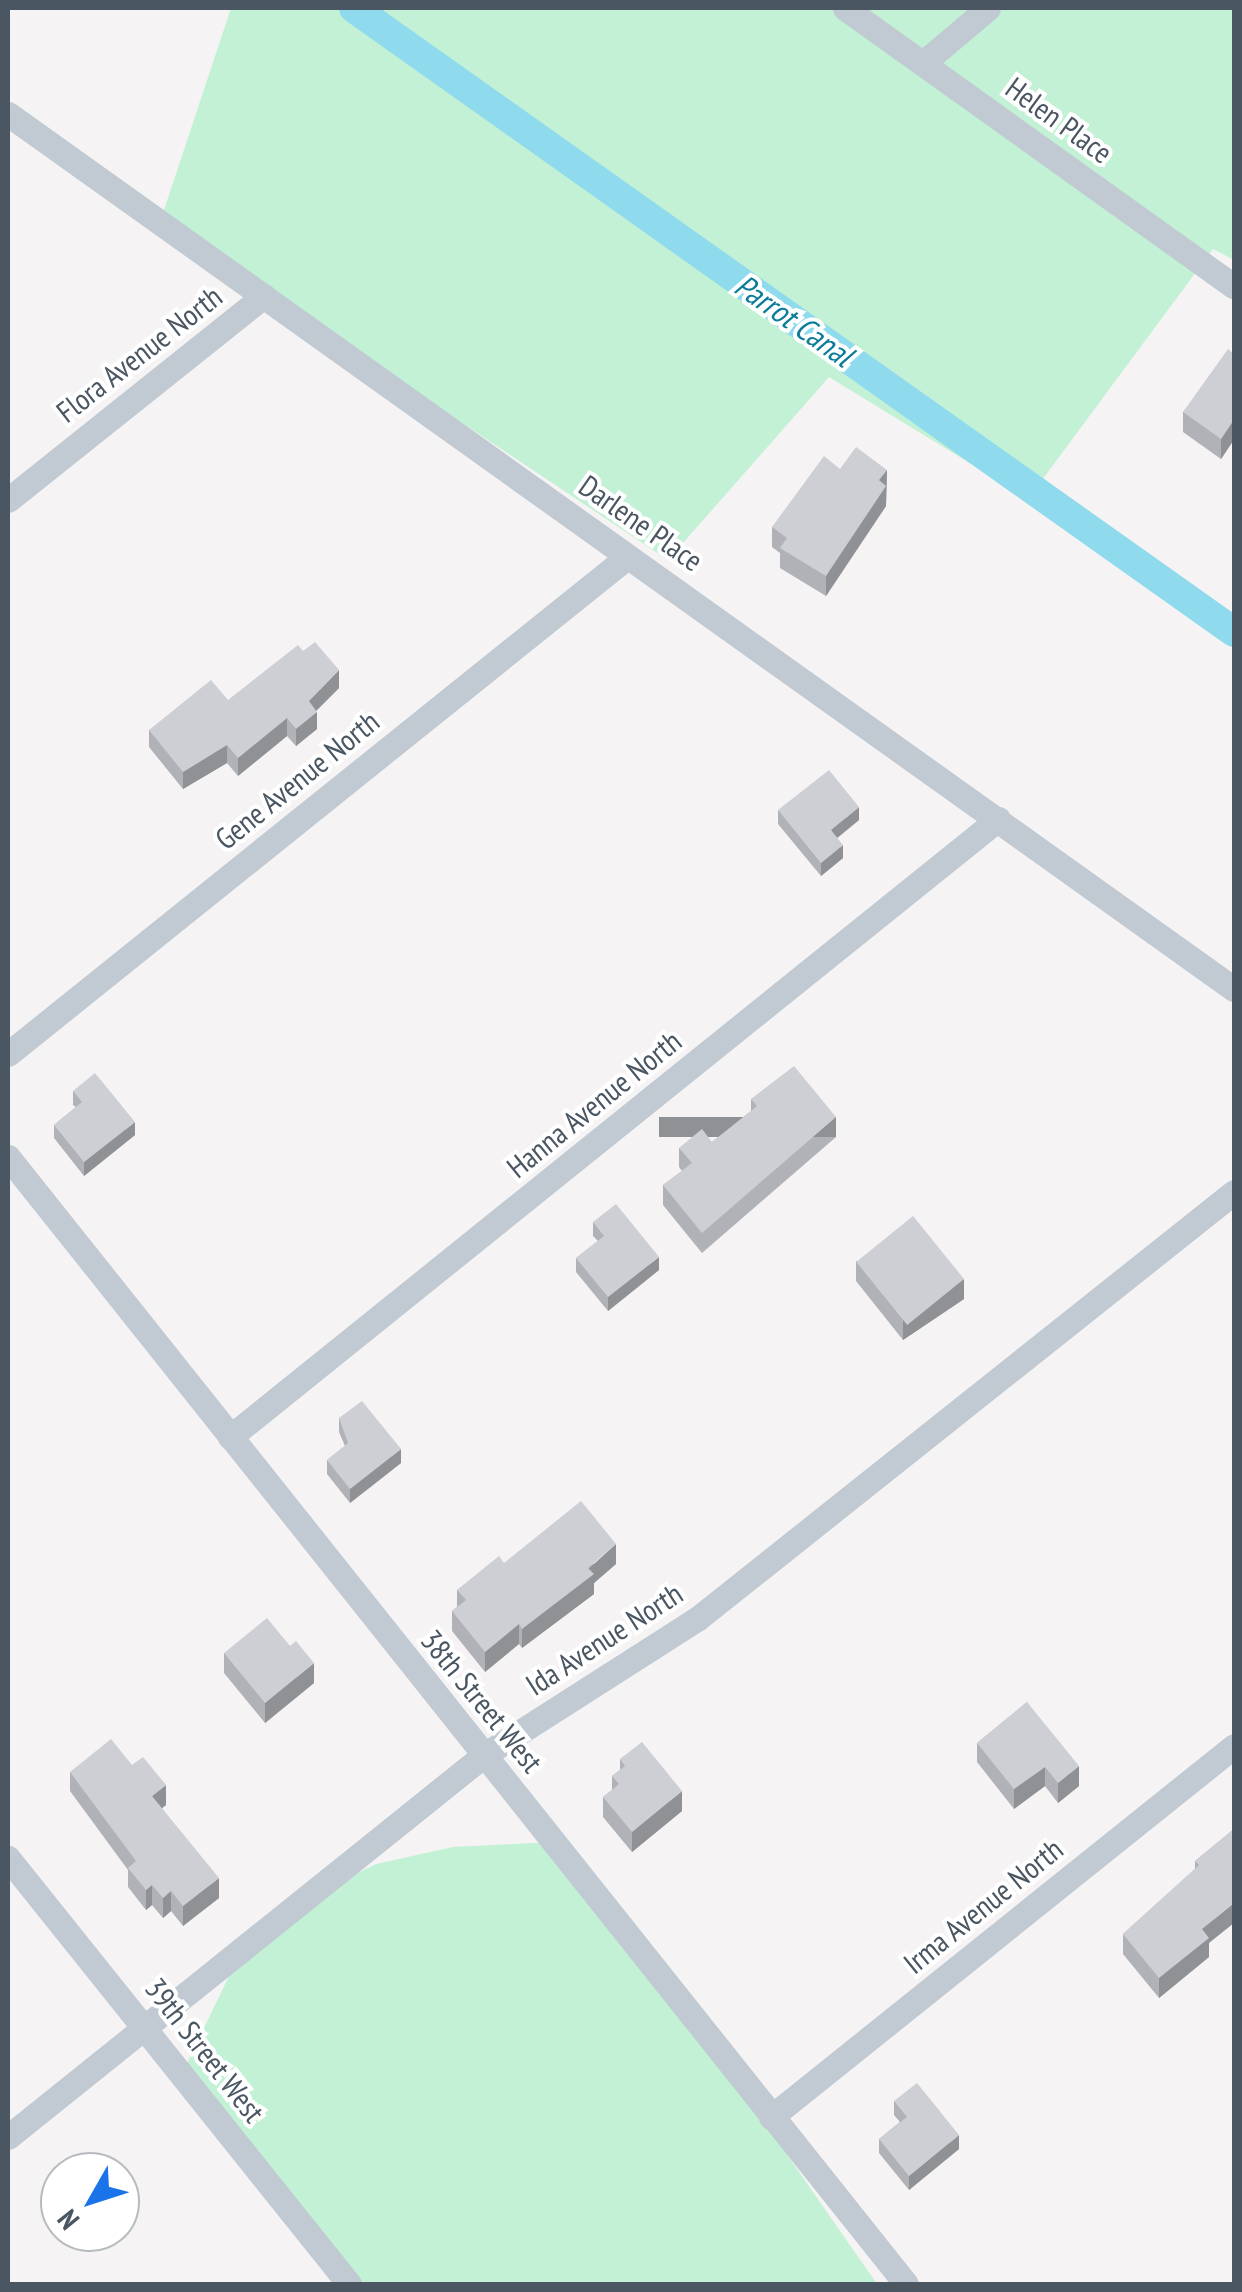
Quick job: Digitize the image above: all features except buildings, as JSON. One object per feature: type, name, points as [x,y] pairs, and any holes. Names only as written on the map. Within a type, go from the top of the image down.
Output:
[{"type":"street","name":"Helen Place","points":[[845,8],[1234,286]]},
{"type":"street","points":[[923,64],[988,8]]},
{"type":"street","name":"Darlene Place","points":[[8,114],[1234,988]]},
{"type":"street","name":"Flora Avenue North","points":[[8,500],[264,296]]},
{"type":"street","name":"Gene Avenue North","points":[[8,1054],[627,557]]},
{"type":"street","name":"Hanna Avenue North","points":[[230,1437],[998,819]]},
{"type":"street","name":"38th Street West","points":[[8,1157],[906,2284]]},
{"type":"street","name":"Ida Avenue North","points":[[8,2137],[484,1755],[697,1619],[1234,1192]]},
{"type":"street","name":"Irma Avenue North","points":[[771,2117],[1234,1746]]},
{"type":"street","name":"39th Street West","points":[[8,1858],[349,2284]]},
{"type":"green space","points":[[231,8],[1234,8],[1234,260],[1213,249],[1028,499],[829,377],[668,560],[160,222]]},
{"type":"green space","points":[[555,1842],[751,2103],[877,2284],[337,2284],[179,2080],[229,1976],[310,1897],[376,1864],[453,1847]]},
{"type":"waterway","name":"Parrot Canal","points":[[354,8],[1234,632]]}]
